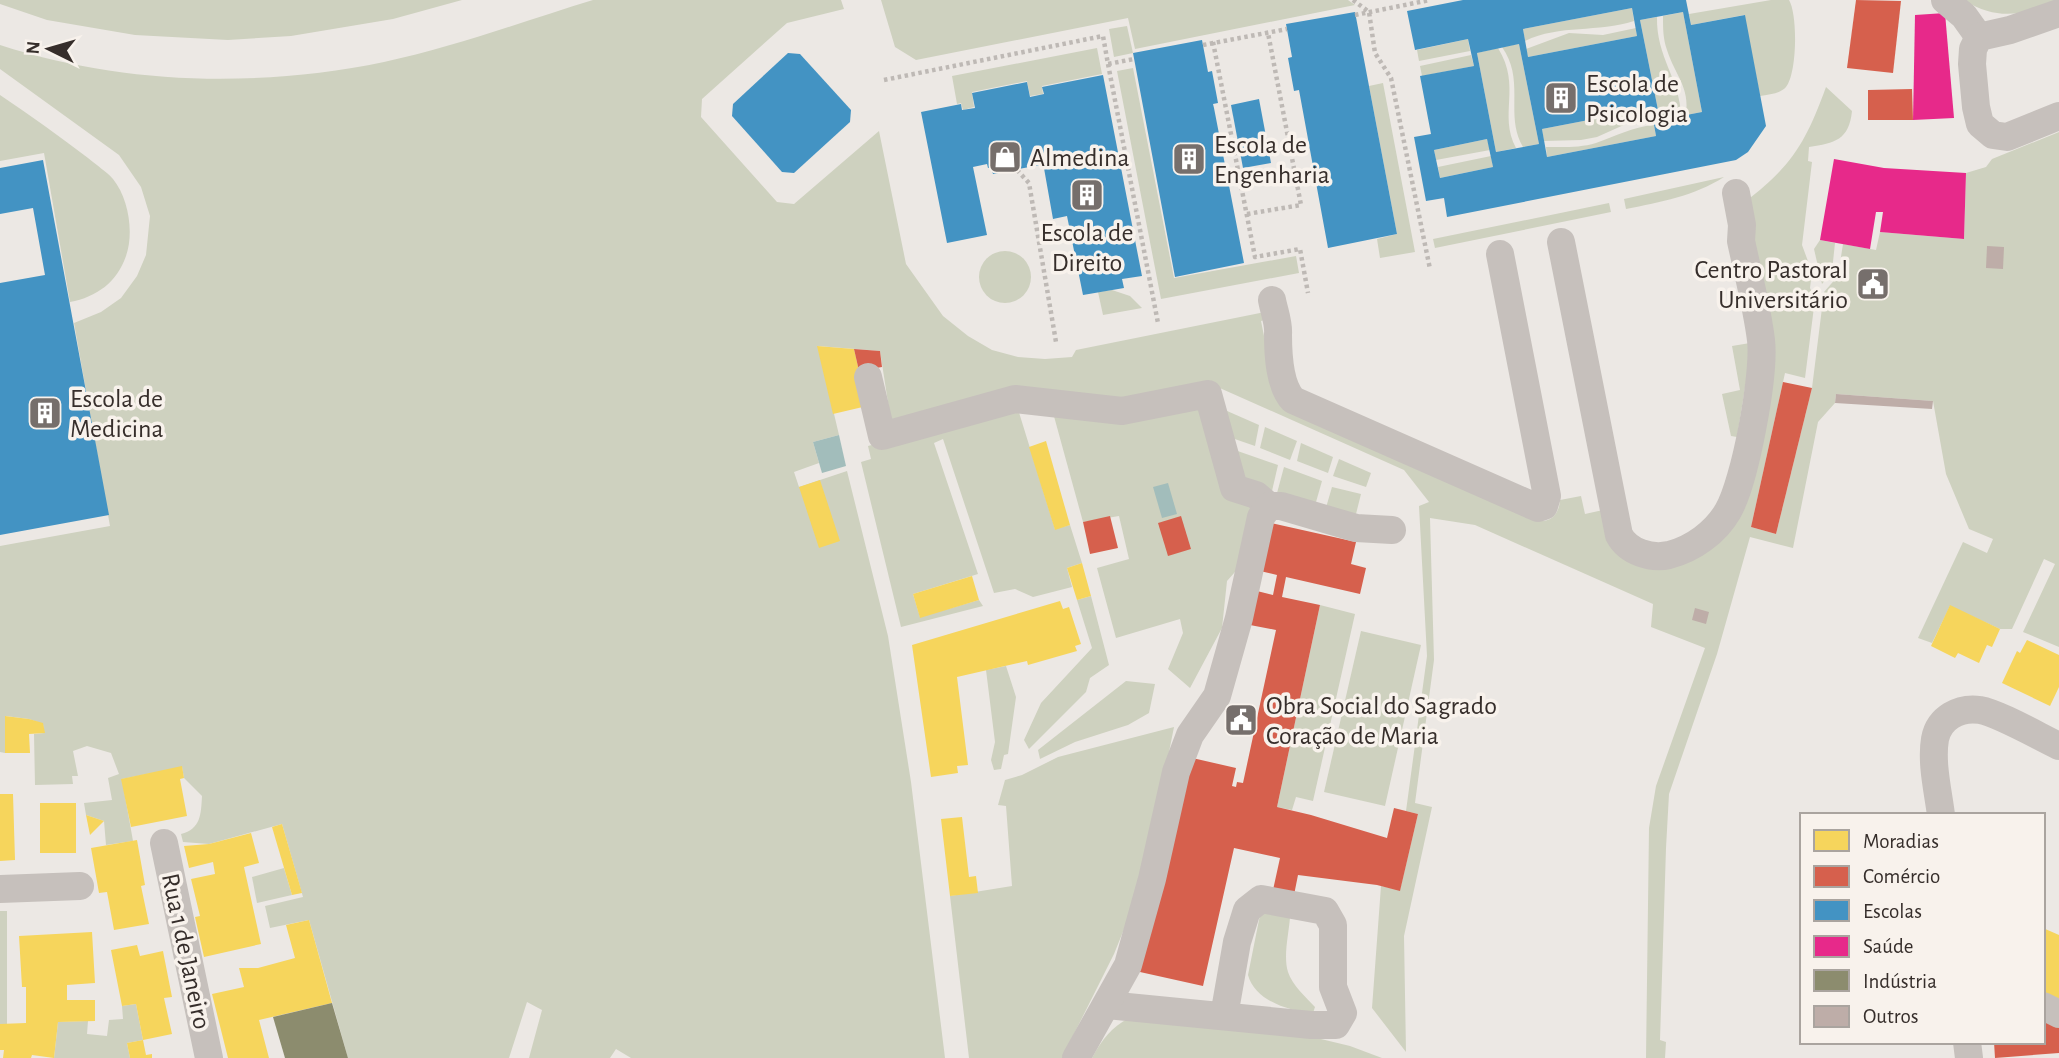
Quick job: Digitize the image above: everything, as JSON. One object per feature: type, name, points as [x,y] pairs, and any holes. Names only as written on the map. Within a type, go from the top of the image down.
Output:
[{"type":"street","points":[[1945,0],[1964,16],[1979,37]]},
{"type":"street","points":[[1979,37],[2010,30],[2059,13]]},
{"type":"street","points":[[1979,37],[1973,49],[1972,64],[1980,124],[1993,135],[2007,137],[2059,116]]},
{"type":"street","points":[[1561,242],[1619,535],[1622,541],[1640,553],[1667,556],[1700,541],[1716,527],[1727,512],[1739,480],[1750,436],[1758,391],[1761,340],[1741,241],[1742,225],[1736,193]]},
{"type":"street","points":[[1272,300],[1286,389],[1293,400],[1538,508],[1544,506],[1547,496],[1500,254]]},
{"type":"street","points":[[868,377],[882,436],[1015,399],[1122,411],[1208,394],[1234,488],[1256,495],[1269,506],[1281,506],[1356,528],[1392,530]]},
{"type":"street","points":[[1076,1058],[1128,965],[1152,879],[1176,772],[1190,735],[1217,696],[1239,618],[1261,517],[1269,506]]},
{"type":"street","points":[[1941,813],[1934,756],[1935,739],[1940,725],[1952,714],[1982,710],[2059,746]]},
{"type":"street","name":"Rua 1 de Janeiro","points":[[164,843],[209,1058]]},
{"type":"street","points":[[0,889],[80,886]]},
{"type":"street","points":[[1107,1005],[1311,1025],[1336,1025],[1343,1013],[1333,987],[1334,925],[1325,911],[1261,900],[1247,910],[1237,942],[1224,1016]]},
{"type":"path","points":[[1353,0],[1369,12],[1375,53],[1391,78],[1430,269]]},
{"type":"path","points":[[1355,15],[1430,0]]},
{"type":"path","points":[[1203,45],[1287,29]]},
{"type":"path","points":[[1247,214],[1301,205],[1268,33]]},
{"type":"path","points":[[884,80],[1103,36],[1158,323]]},
{"type":"path","points":[[1213,43],[1255,257],[1300,249],[1308,293]]},
{"type":"path","points":[[1108,64],[1134,59]]},
{"type":"path","points":[[1017,170],[1029,183],[1056,342]]},
{"type":"green space","points":[[0,0],[462,0],[393,19],[291,36],[228,40],[135,35],[47,20],[0,4]]},
{"type":"green space","points":[[593,0],[841,0],[844,9],[787,23],[702,99],[701,117],[777,202],[794,204],[879,131],[906,264],[943,316],[968,336],[992,350],[1018,357],[1072,357],[1076,350],[1265,312],[1268,319],[1261,321],[1275,391],[1535,520],[1545,521],[1553,517],[1560,500],[1581,496],[1585,514],[1603,510],[1670,566],[1752,472],[1745,202],[1775,177],[1796,152],[1812,123],[1826,87],[1852,111],[1844,134],[1826,144],[1809,147],[1808,161],[1812,162],[1802,245],[1812,272],[1810,288],[1815,299],[1805,378],[1785,373],[1751,527],[1776,534],[1812,388],[1824,292],[1838,276],[1843,244],[1876,250],[1880,232],[1964,239],[1966,173],[1986,167],[1992,159],[2059,132],[2059,647],[2023,632],[2055,564],[2044,559],[2012,629],[2000,629],[1950,606],[1932,643],[1918,638],[1963,542],[1987,553],[1993,539],[1969,529],[1946,474],[1933,401],[1836,394],[1835,403],[1818,422],[1793,548],[1750,537],[1717,654],[1669,794],[1660,1040],[1666,1042],[1665,1058],[1646,1058],[1649,828],[1656,786],[1705,648],[1651,627],[1653,604],[1475,525],[1430,518],[1434,660],[1415,803],[1432,807],[1404,936],[1406,1052],[1372,1008],[1381,886],[1400,890],[1418,814],[1406,811],[1427,656],[1419,506],[1429,502],[1404,470],[1213,385],[1125,405],[1018,393],[892,428],[880,351],[818,346],[839,435],[813,442],[819,463],[794,472],[799,487],[847,471],[888,636],[911,782],[945,1058],[631,1058],[616,1049],[610,1058],[529,1058],[542,1010],[527,1002],[509,1058],[348,1058],[309,920],[270,928],[265,906],[303,897],[282,824],[209,844],[183,842],[181,834],[188,832],[199,820],[202,796],[184,778],[182,767],[122,779],[133,841],[106,845],[104,821],[86,815],[84,803],[112,800],[108,778],[119,774],[111,753],[87,746],[73,751],[78,776],[72,776],[73,784],[35,785],[34,734],[44,733],[43,724],[6,716],[5,753],[0,752],[0,546],[110,526],[74,323],[101,312],[121,298],[137,276],[146,255],[150,216],[141,187],[119,155],[0,69],[0,45],[94,68],[142,75],[240,79],[288,76],[411,56]]},
{"type":"green space","points":[[881,0],[1348,0],[1355,5],[1135,49],[1128,18],[916,60],[895,47]]},
{"type":"green space","points":[[1771,0],[1789,0],[1794,18],[1794,58],[1786,87],[1778,92],[1760,96],[1744,15],[1691,25],[1689,14]]},
{"type":"green space","points":[[1963,0],[2059,0],[2059,5],[2010,14],[1988,11]]},
{"type":"green space","points":[[1632,8],[1634,21],[1607,27],[1552,32],[1525,41],[1523,29]]},
{"type":"green space","points":[[1683,12],[1702,112],[1686,115],[1684,89],[1667,50],[1663,25],[1663,16]]},
{"type":"green space","points":[[1657,17],[1660,44],[1677,91],[1681,116],[1660,120],[1640,20]]},
{"type":"green space","points":[[1127,26],[1133,53],[1114,57],[1109,29]]},
{"type":"green space","points":[[1636,28],[1637,36],[1528,57],[1526,49],[1569,33],[1603,35]]},
{"type":"green space","points":[[1468,39],[1470,51],[1419,61],[1417,50]]},
{"type":"green space","points":[[1519,44],[1539,144],[1523,147],[1515,123],[1513,72],[1502,47]]},
{"type":"green space","points":[[1097,48],[1102,74],[1042,86],[1043,94],[1030,96],[1027,81],[972,92],[974,107],[963,110],[961,103],[957,104],[952,76]]},
{"type":"green space","points":[[1498,48],[1508,75],[1509,124],[1516,148],[1496,152],[1477,53]]},
{"type":"green space","points":[[1471,55],[1474,66],[1422,76],[1420,66]]},
{"type":"green space","points":[[1133,68],[1174,278],[1296,256],[1299,273],[1161,299],[1117,71]]},
{"type":"green space","points":[[1383,83],[1415,252],[1380,258],[1377,239],[1397,234],[1369,86]]},
{"type":"green space","points":[[0,95],[104,171],[113,179],[123,196],[130,227],[126,256],[105,287],[80,300],[70,302],[44,153],[0,161]]},
{"type":"green space","points":[[1651,108],[1653,118],[1626,124],[1597,137],[1544,141],[1542,129]]},
{"type":"green space","points":[[1654,125],[1656,136],[1547,157],[1546,147],[1590,145]]},
{"type":"green space","points":[[1487,139],[1490,150],[1436,160],[1434,150]]},
{"type":"green space","points":[[1491,156],[1493,167],[1440,178],[1438,167]]},
{"type":"green space","points":[[1724,177],[1689,194],[1626,209],[1624,199]]},
{"type":"green space","points":[[1609,203],[1611,212],[1435,248],[1433,239]]},
{"type":"green space","points":[[1820,240],[1835,243],[1832,271],[1822,284],[1814,249]]},
{"type":"green space","points":[[1005,251],[1015,253],[1023,259],[1029,267],[1029,287],[1023,295],[1015,301],[1005,303],[995,301],[987,295],[981,287],[979,277],[981,267],[987,259],[995,253]]},
{"type":"green space","points":[[1112,290],[1130,296],[1142,308],[1103,315],[1098,292]]},
{"type":"green space","points":[[1750,343],[1737,437],[1731,436],[1722,394],[1740,390],[1732,346]]},
{"type":"green space","points":[[1204,400],[1252,500],[1242,564],[1227,581],[1222,628],[1190,688],[1168,669],[1183,633],[1180,619],[1116,638],[1097,568],[1129,559],[1119,516],[1083,522],[1052,409]]},
{"type":"green space","points":[[1017,406],[1055,529],[1070,525],[1082,563],[1067,568],[1072,587],[1033,597],[1015,589],[994,593],[943,439],[934,443],[978,574],[913,594],[920,617],[979,600],[983,606],[901,627],[861,462],[871,459],[868,446]]},
{"type":"green space","points":[[1218,407],[1259,425],[1255,446],[1226,436]]},
{"type":"green space","points":[[1265,427],[1297,441],[1290,460],[1260,448]]},
{"type":"green space","points":[[1301,443],[1333,457],[1328,473],[1297,461]]},
{"type":"green space","points":[[1229,448],[1278,465],[1272,491],[1244,486]]},
{"type":"green space","points":[[1339,459],[1371,473],[1366,487],[1333,476]]},
{"type":"green space","points":[[1284,467],[1322,481],[1314,509],[1277,493]]},
{"type":"green space","points":[[1332,487],[1361,494],[1355,518],[1325,511]]},
{"type":"green space","points":[[1091,596],[1109,665],[1090,678],[1086,692],[1029,749],[1024,740],[1041,703],[1092,648],[1077,600]]},
{"type":"green space","points":[[1320,605],[1355,614],[1313,801],[1296,797],[1292,810],[1277,807]]},
{"type":"green space","points":[[1361,631],[1421,645],[1385,806],[1324,792]]},
{"type":"green space","points":[[1006,666],[1016,697],[1008,754],[1004,755],[1001,769],[994,770],[991,760],[995,742],[986,670]]},
{"type":"green space","points":[[1126,681],[1155,684],[1149,713],[1128,725],[1075,742],[1040,759],[1038,750]]},
{"type":"green space","points":[[1174,727],[1143,882],[1114,954],[1062,1058],[969,1058],[950,896],[1012,886],[1006,806],[998,805],[1005,780],[1022,775],[1058,757]]},
{"type":"green space","points":[[284,868],[292,895],[257,903],[252,877]]},
{"type":"green space","points":[[1261,910],[1290,917],[1286,952],[1288,972],[1296,986],[1315,1007],[1313,1013],[1274,1003],[1258,992],[1252,984],[1248,975]]},
{"type":"green space","points":[[0,911],[7,911],[7,1024],[0,1024]]},
{"type":"green space","points":[[136,1004],[143,1040],[127,1043],[130,1058],[54,1058],[58,1022],[88,1021],[87,1034],[107,1036],[109,1020],[123,1019],[122,1006]]},
{"type":"green space","points":[[1129,1018],[1296,1033],[1350,1046],[1382,1058],[1092,1058],[1107,1035]]},
{"type":"water","points":[[839,435],[846,466],[822,473],[813,442]]},
{"type":"water","points":[[1168,483],[1177,514],[1162,518],[1153,487]]},
{"type":"building: Moradias","points":[[817,346],[854,349],[867,406],[833,414]]},
{"type":"building: Moradias","points":[[1046,441],[1070,525],[1055,530],[1029,447]]},
{"type":"building: Moradias","points":[[820,480],[840,541],[819,548],[799,487]]},
{"type":"building: Moradias","points":[[1082,563],[1091,596],[1077,600],[1067,568]]},
{"type":"building: Moradias","points":[[972,576],[979,600],[920,618],[913,594]]},
{"type":"building: Moradias","points":[[1060,601],[1063,609],[1069,607],[1081,644],[1075,646],[1077,651],[1028,665],[1027,661],[957,677],[968,765],[957,766],[958,773],[931,777],[912,645]]},
{"type":"building: Moradias","points":[[1950,605],[2000,629],[1992,647],[1987,645],[1979,663],[1958,653],[1955,658],[1931,646]]},
{"type":"building: Moradias","points":[[2027,640],[2059,655],[2059,687],[2050,706],[2002,683],[2017,651],[2020,653]]},
{"type":"building: Moradias","points":[[5,716],[43,723],[45,733],[29,734],[30,753],[5,753]]},
{"type":"building: Moradias","points":[[182,766],[184,778],[180,779],[187,816],[131,827],[121,779]]},
{"type":"building: Moradias","points":[[0,794],[13,794],[15,860],[0,861]]},
{"type":"building: Moradias","points":[[40,803],[76,803],[76,853],[40,853]]},
{"type":"building: Moradias","points":[[86,815],[104,821],[90,835]]},
{"type":"building: Moradias","points":[[962,817],[969,877],[976,876],[978,893],[950,896],[941,819]]},
{"type":"building: Moradias","points":[[282,824],[302,893],[292,895],[272,827]]},
{"type":"building: Moradias","points":[[251,833],[259,863],[244,867],[261,944],[204,957],[195,917],[200,916],[191,879],[215,874],[213,862],[189,868],[184,846],[209,844]]},
{"type":"building: Moradias","points":[[137,840],[145,885],[141,886],[149,924],[114,930],[107,892],[99,893],[91,848]]},
{"type":"building: Moradias","points":[[309,920],[332,1003],[259,1020],[269,1058],[228,1058],[212,994],[244,987],[239,968],[258,968],[295,958],[286,925]]},
{"type":"building: Moradias","points":[[2045,929],[2059,935],[2059,1004],[2045,998]]},
{"type":"building: Moradias","points":[[92,932],[95,983],[67,985],[67,1000],[95,1000],[95,1021],[58,1022],[54,1058],[32,1055],[31,1058],[3,1058],[4,1050],[0,1050],[0,1024],[26,1023],[26,987],[22,987],[19,936]]},
{"type":"building: Moradias","points":[[137,945],[140,956],[163,951],[172,997],[164,998],[172,1034],[143,1040],[136,1004],[122,1006],[111,950]]},
{"type":"building: Moradias","points":[[143,1040],[146,1055],[152,1054],[152,1058],[130,1058],[127,1043]]},
{"type":"building: Comércio","points":[[1856,0],[1901,1],[1893,73],[1847,68]]},
{"type":"building: Comércio","points":[[1912,89],[1913,120],[1868,120],[1868,90]]},
{"type":"building: Comércio","points":[[854,349],[880,351],[882,367],[859,371]]},
{"type":"building: Comércio","points":[[1783,382],[1812,388],[1776,534],[1751,527]]},
{"type":"building: Comércio","points":[[1110,516],[1118,548],[1090,554],[1083,522]]},
{"type":"building: Comércio","points":[[1181,516],[1191,549],[1168,556],[1158,523]]},
{"type":"building: Comércio","points":[[1271,523],[1356,542],[1351,564],[1366,568],[1360,594],[1286,577],[1282,597],[1320,605],[1277,807],[1387,838],[1394,808],[1418,814],[1400,891],[1377,885],[1298,875],[1294,895],[1273,890],[1280,858],[1234,848],[1203,986],[1140,972],[1188,757],[1236,768],[1232,786],[1236,787],[1237,782],[1243,783],[1276,630],[1250,625],[1257,591],[1273,595],[1277,575],[1260,571]]},
{"type":"building: Comércio","points":[[2045,1015],[2059,1021],[2059,1053],[1995,1058],[1994,1044],[2045,1044]]},
{"type":"building: Escolas","points":[[1463,0],[1686,0],[1691,25],[1745,15],[1766,126],[1748,152],[1736,160],[1447,217],[1444,198],[1426,201],[1414,137],[1431,134],[1420,76],[1474,66],[1468,39],[1415,50],[1407,11]],"holes":[[[1632,8],[1637,36],[1528,57],[1523,29]],[[1683,12],[1702,112],[1660,120],[1640,20]],[[1519,44],[1539,144],[1496,152],[1477,53]],[[1651,108],[1656,136],[1547,157],[1542,129]],[[1487,139],[1493,167],[1440,178],[1434,150]]]},
{"type":"building: Escolas","points":[[1355,12],[1397,234],[1328,248],[1299,90],[1294,91],[1286,24]]},
{"type":"building: Escolas","name":"Escola de Engenharia","points":[[1202,40],[1208,72],[1212,71],[1218,103],[1213,104],[1244,263],[1175,277],[1133,53]]},
{"type":"building: Escolas","points":[[788,53],[800,54],[851,110],[850,122],[794,173],[782,172],[732,116],[733,104]]},
{"type":"building: Escolas","name":"Escola de Direito","points":[[1103,75],[1142,276],[1122,279],[1124,288],[1083,295],[1067,216],[1053,219],[1042,157],[1039,158],[1040,165],[993,174],[987,164],[973,167],[987,235],[947,243],[921,112],[961,104],[962,110],[975,108],[972,93],[1027,82],[1030,97],[1044,94],[1042,87]]},
{"type":"building: Escolas","points":[[1259,99],[1271,163],[1243,168],[1231,105]]},
{"type":"building: Escolas","name":"Escola de Medicina","points":[[43,160],[109,515],[0,535],[0,283],[45,275],[33,208],[0,214],[0,168]]},
{"type":"building: Saúde","points":[[1945,13],[1954,118],[1913,120],[1915,15]]},
{"type":"building: Saúde","points":[[1834,159],[1884,168],[1966,173],[1964,239],[1880,232],[1883,212],[1876,212],[1870,249],[1820,240]]},
{"type":"building: Indústria","points":[[332,1003],[348,1058],[285,1058],[273,1017]]},
{"type":"building: Outros","points":[[1987,246],[2004,247],[2003,269],[1986,268]]},
{"type":"building: Outros","points":[[1836,394],[1933,401],[1932,409],[1835,403]]},
{"type":"building: Outros","points":[[1695,608],[1709,612],[1706,624],[1692,620]]},
{"type":"place","name":"Escola de Psicologia","points":[[1561,98]]},
{"type":"place","name":"Almedina","points":[[1005,157]]},
{"type":"place","name":"Escola de Engenharia","points":[[1189,159]]},
{"type":"place","name":"Escola de Direito","points":[[1087,195]]},
{"type":"place","name":"Centro Pastoral Universitário","points":[[1873,284]]},
{"type":"place","name":"Escola de Medicina","points":[[45,413]]},
{"type":"place","name":"Obra Social do Sagrado Coração de Maria","points":[[1241,720]]}]
